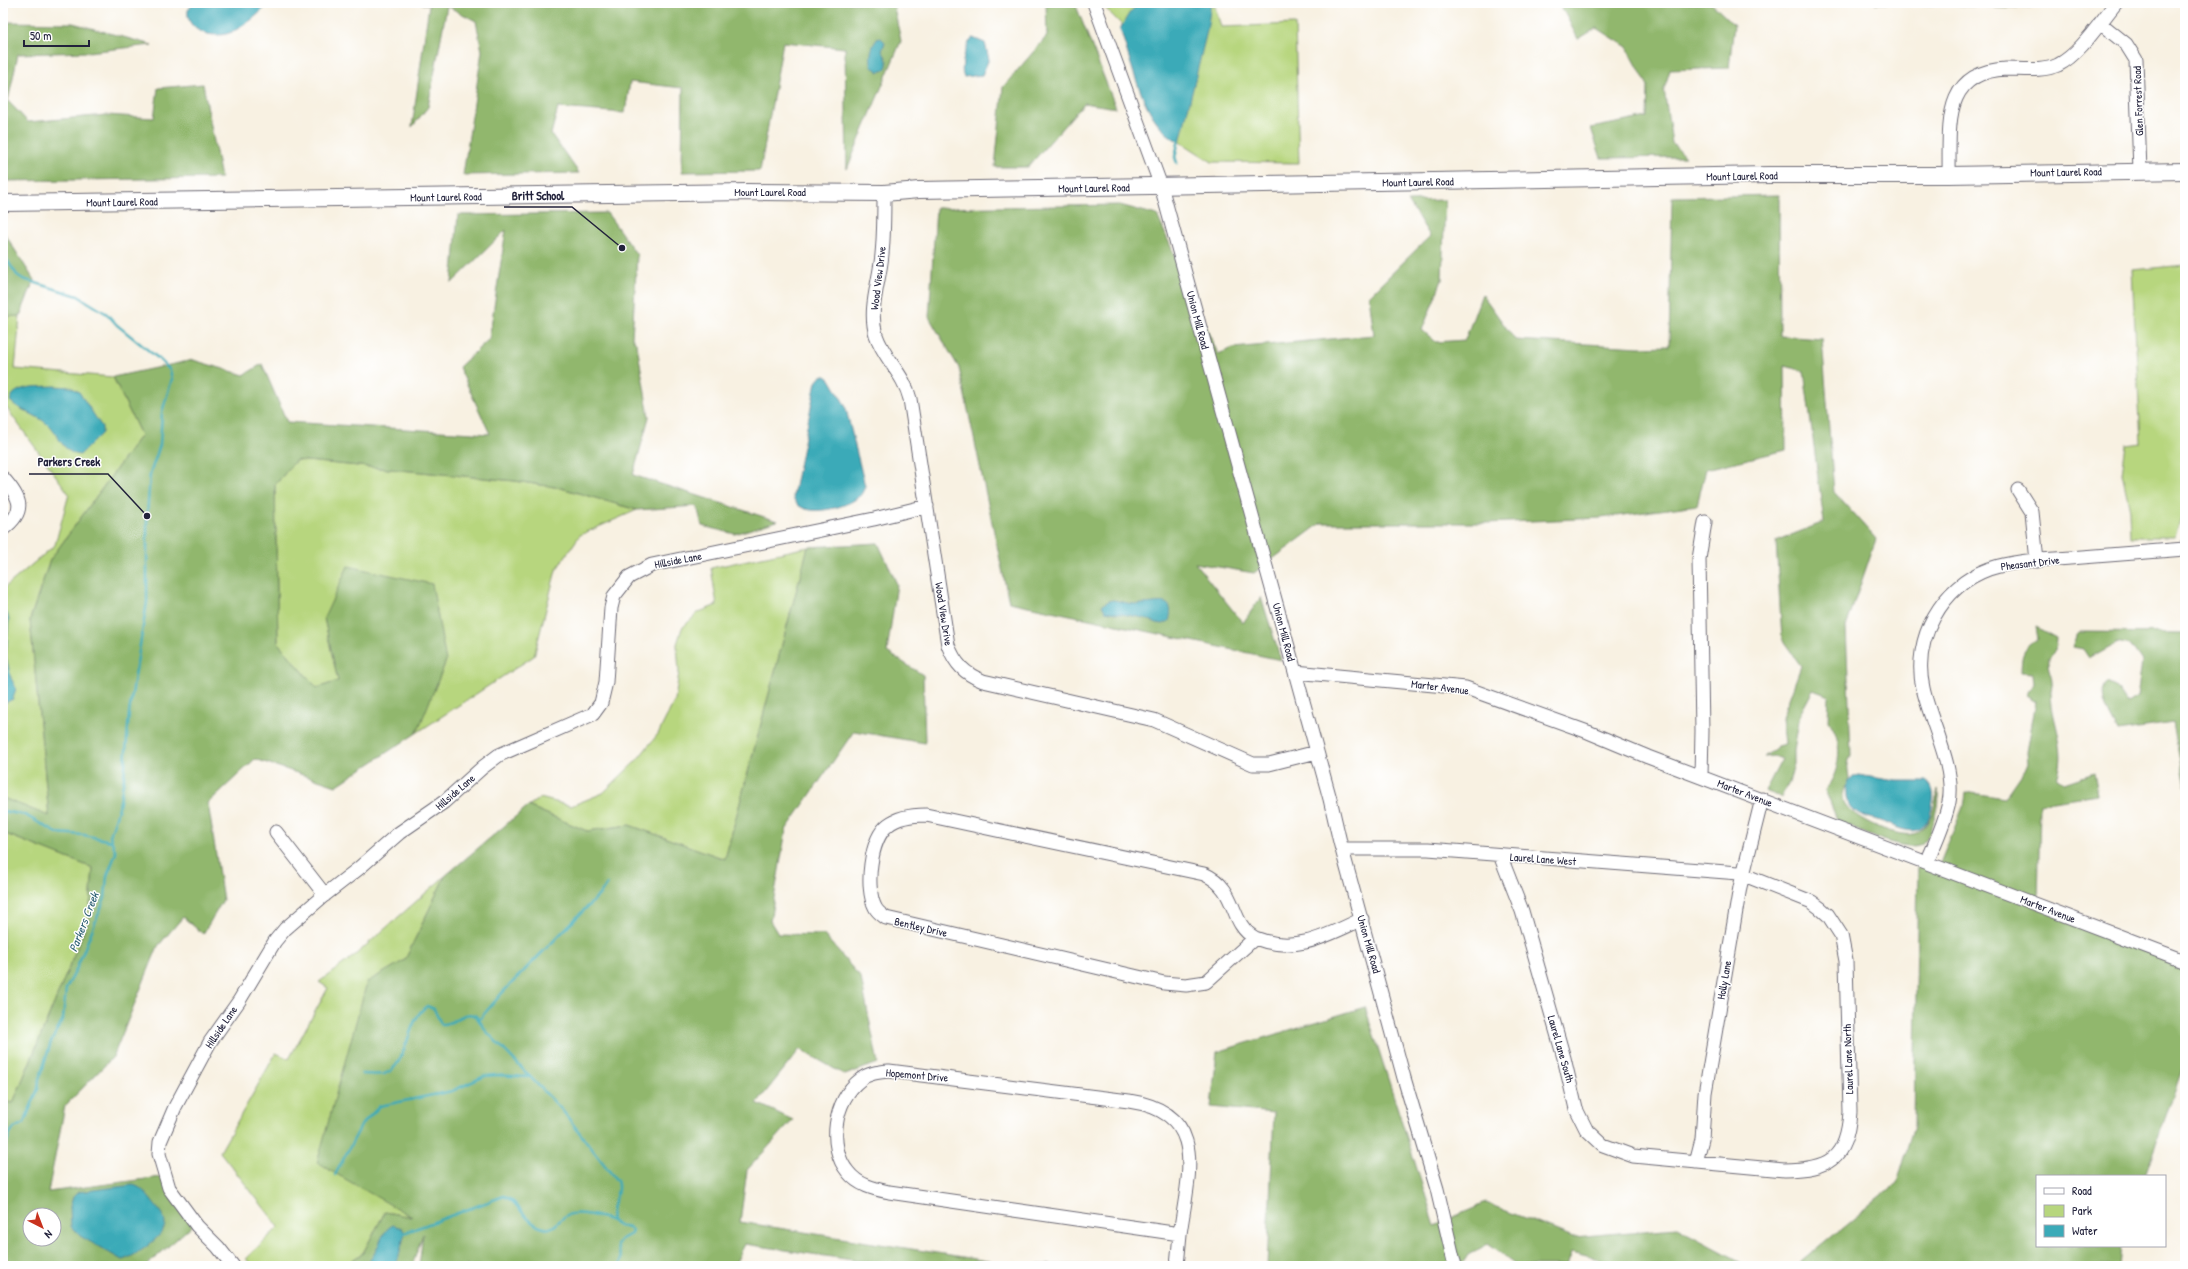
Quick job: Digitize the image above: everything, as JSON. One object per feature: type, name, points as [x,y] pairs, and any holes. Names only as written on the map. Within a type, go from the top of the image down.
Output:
[{"type":"main road","name":"Mount Laurel Road","points":[[3,203],[748,192],[884,193],[918,190],[1769,175],[1949,175],[2185,170]]},
{"type":"street","name":"Union Mill Road","points":[[1094,3],[1161,186],[1317,752],[1404,1078],[1436,1189],[1455,1266]]},
{"type":"street","points":[[1949,175],[1952,104],[1964,84],[1977,76],[1993,70],[2036,69],[2058,65],[2074,54],[2116,3]]},
{"type":"street","name":"Glen Forrest Road","points":[[2100,23],[2126,44],[2136,60],[2138,73],[2140,171]]},
{"type":"street","name":"Wood View Drive","points":[[884,193],[882,255],[874,304],[874,325],[880,345],[904,380],[908,390],[948,645],[955,662],[967,674],[1000,686],[1154,720],[1253,764],[1270,764],[1317,752]]},
{"type":"street","points":[[3,478],[14,493],[19,504],[19,511],[15,518],[3,529]]},
{"type":"street","points":[[2018,490],[2032,512],[2037,561]]},
{"type":"street","name":"Hillside Lane","points":[[233,1266],[222,1251],[197,1226],[169,1188],[159,1154],[160,1142],[174,1107],[205,1051],[244,993],[261,961],[284,929],[358,869],[399,833],[444,802],[495,758],[508,750],[535,741],[593,714],[600,703],[606,682],[611,604],[618,589],[634,573],[652,565],[874,519],[927,506]]},
{"type":"street","points":[[1701,776],[1702,731],[1699,559],[1705,522]]},
{"type":"street","name":"Pheasant Drive","points":[[1927,862],[1944,822],[1950,792],[1947,768],[1926,698],[1921,675],[1922,652],[1927,630],[1944,602],[1972,578],[1998,566],[2037,561],[2185,549]]},
{"type":"street","name":"Marter Avenue","points":[[1295,672],[1466,688],[1588,732],[2185,961]]},
{"type":"street","name":"Holly Lane","points":[[1696,1162],[1702,1139],[1705,1093],[1740,887],[1762,799]]},
{"type":"street","name":"Bentley Drive","points":[[1255,938],[1206,982],[1186,985],[1164,983],[886,918],[875,907],[870,891],[875,846],[882,831],[894,821],[909,816],[926,815],[1204,874],[1223,886],[1243,930],[1255,938],[1281,945],[1298,944],[1328,935],[1362,919]]},
{"type":"street","points":[[276,832],[325,895]]},
{"type":"street","name":"Laurel Lane West","points":[[1342,849],[1411,848],[1744,875]]},
{"type":"street","name":"Laurel Lane South","points":[[1500,855],[1522,912],[1564,1058],[1576,1109],[1586,1130],[1603,1145],[1623,1153],[1644,1157],[1696,1162]]},
{"type":"street","name":"Laurel Lane North","points":[[1696,1162],[1773,1169],[1806,1169],[1825,1163],[1833,1158],[1844,1144],[1848,1130],[1847,975],[1845,947],[1841,935],[1828,915],[1812,902],[1744,875]]},
{"type":"street","name":"Hopemont Drive","points":[[1177,1266],[1189,1166],[1189,1152],[1186,1138],[1180,1126],[1170,1115],[1158,1108],[1130,1101],[889,1071],[874,1073],[861,1079],[850,1088],[842,1101],[836,1131],[840,1160],[848,1173],[859,1182],[873,1188],[926,1198],[1180,1234]]},
{"type":"green space","points":[[417,3],[893,3],[901,41],[847,169],[845,48],[783,42],[760,171],[682,172],[683,88],[630,82],[625,113],[558,108],[551,134],[579,173],[463,175],[482,51],[476,21],[447,6],[428,107],[412,127],[429,5]]},
{"type":"green space","points":[[1046,3],[1075,3],[1116,108],[1084,103],[1028,167],[995,167],[1003,87],[1047,36]]},
{"type":"green space","points":[[1100,3],[1214,3],[1221,27],[1295,24],[1299,163],[1212,162],[1176,139],[1134,37]]},
{"type":"green space","points":[[1563,3],[1711,3],[1734,25],[1729,68],[1670,70],[1664,89],[1672,143],[1685,157],[1601,158],[1591,128],[1647,117],[1648,86],[1627,47],[1597,28],[1578,39],[1562,8]]},
{"type":"green space","points":[[1875,3],[2033,3],[2030,8]]},
{"type":"green space","points":[[3,22],[73,23],[152,45],[88,52],[18,54],[8,101],[28,122],[106,115],[154,118],[158,88],[203,84],[221,178],[3,181]]},
{"type":"green space","points":[[1779,195],[1780,336],[1822,339],[1834,492],[1876,539],[1846,627],[1851,756],[1848,765],[1849,782],[1843,794],[1843,798],[1848,808],[1866,821],[1890,831],[1901,834],[1911,834],[1918,832],[1930,819],[1938,789],[1938,803],[1936,812],[1928,836],[1921,844],[1914,846],[1893,843],[1838,822],[1825,790],[1837,765],[1837,737],[1828,720],[1829,696],[1813,690],[1800,714],[1794,750],[1794,763],[1789,783],[1781,797],[1765,791],[1782,759],[1774,756],[1764,757],[1777,747],[1785,745],[1782,718],[1801,666],[1782,639],[1776,541],[1824,522],[1804,371],[1785,366],[1786,450],[1706,469],[1697,505],[1601,518],[1486,523],[1321,523],[1254,573],[1195,563],[1243,623],[1261,597],[1281,660],[1009,602],[959,368],[929,317],[936,208],[1120,205],[1157,215],[1218,354],[1233,348],[1374,335],[1369,296],[1430,236],[1408,201],[1445,200],[1442,280],[1422,330],[1436,342],[1465,340],[1482,294],[1515,340],[1640,347],[1669,346],[1672,197]]},
{"type":"green space","points":[[607,213],[637,255],[632,338],[637,345],[649,417],[633,475],[777,521],[735,534],[702,526],[697,506],[637,510],[561,488],[515,481],[296,460],[275,485],[278,643],[317,688],[338,681],[324,618],[348,566],[432,584],[446,661],[415,734],[336,786],[255,759],[208,803],[223,900],[203,934],[183,917],[158,946],[113,1057],[65,1106],[48,1192],[161,1177],[196,1222],[146,1266],[3,1266],[3,1101],[13,1103],[89,919],[93,868],[3,833],[3,798],[49,816],[30,620],[50,560],[141,435],[113,377],[193,360],[244,375],[262,364],[287,422],[490,434],[459,367],[489,339],[506,230],[452,283],[458,215]]},
{"type":"green space","points":[[3,231],[34,280],[20,316],[3,317]]},
{"type":"green space","points":[[2185,265],[2185,504],[2175,537],[2131,537],[2130,510],[2122,473],[2126,444],[2141,442],[2132,270]]},
{"type":"green space","points":[[20,316],[15,369],[113,377],[141,435],[50,560],[30,619],[49,817],[3,798],[3,589],[55,545],[69,494],[3,403],[3,317]]},
{"type":"green space","points":[[296,460],[515,481],[561,488],[637,510],[580,535],[556,570],[534,656],[415,734],[446,661],[324,618],[338,681],[317,688],[278,643],[275,485]]},
{"type":"green space","points":[[878,543],[897,584],[887,652],[923,675],[925,743],[854,731],[786,830],[770,921],[778,934],[824,935],[861,978],[878,1063],[845,1075],[800,1049],[757,1103],[793,1120],[747,1170],[740,1222],[1007,1264],[1139,1266],[892,1266],[745,1244],[734,1266],[419,1266],[423,1234],[412,1266],[343,1266],[363,1253],[385,1212],[412,1217],[317,1163],[367,982],[405,960],[445,876],[528,806],[587,831],[629,825],[725,859],[808,547]]},
{"type":"green space","points":[[808,547],[725,859],[629,825],[587,831],[528,806],[540,798],[571,806],[603,793],[636,761],[658,734],[675,700],[679,672],[677,644],[682,628],[699,612],[717,605],[711,568]]},
{"type":"green space","points":[[2036,627],[2056,638],[2055,651],[2048,658],[2048,662],[2052,679],[2052,705],[2061,756],[2057,779],[2064,783],[2094,773],[2098,794],[2040,803],[2038,906],[2185,962],[2185,1061],[2145,1175],[2036,1175],[2036,1247],[2121,1247],[2119,1266],[1796,1266],[1897,1183],[1914,1126],[1918,864],[1936,873],[1963,807],[1965,792],[2005,798],[2028,765],[2027,752],[2036,701],[2026,695],[2028,690],[2034,684],[2033,673],[2021,672],[2021,665],[2024,652],[2038,639]]},
{"type":"green space","points":[[2078,632],[2185,633],[2185,787],[2173,723],[2118,731],[2106,707],[2103,694],[2107,683],[2117,688],[2127,703],[2137,697],[2142,662],[2130,645],[2118,642],[2089,658],[2083,649],[2073,647]]},
{"type":"green space","points":[[3,833],[93,868],[89,919],[13,1103],[3,1101]]},
{"type":"green space","points":[[445,876],[405,960],[367,983],[414,1218],[385,1212],[363,1253],[343,1266],[251,1266],[246,1258],[279,1227],[220,1152],[276,1053],[289,1059],[328,988],[319,982],[354,956]]},
{"type":"green space","points":[[1365,1007],[1435,1225],[1486,1203],[1573,1237],[1677,1228],[1748,1266],[1613,1266],[1614,1263],[1571,1252],[1566,1266],[1518,1266],[1488,1244],[1468,1255],[1461,1266],[1267,1266],[1274,1113],[1211,1107],[1217,1052]]},
{"type":"water","points":[[194,3],[268,3],[252,20],[232,32],[217,35],[202,32],[191,24],[188,18],[188,10]]},
{"type":"water","points":[[1145,3],[1211,3],[1207,31],[1180,142],[1168,134],[1157,123],[1148,108],[1141,93],[1120,29],[1132,10]]},
{"type":"water","points":[[878,38],[881,38],[885,42],[882,51],[887,62],[885,70],[879,72],[872,67],[871,59],[872,48]]},
{"type":"water","points":[[973,38],[985,43],[989,59],[982,75],[964,77],[962,69],[964,56],[970,40]]},
{"type":"water","points":[[821,376],[826,376],[830,379],[845,405],[865,486],[859,497],[849,503],[831,509],[811,510],[803,508],[797,503],[793,496],[816,382]]},
{"type":"water","points":[[54,386],[71,387],[79,392],[102,427],[102,433],[80,455],[69,451],[47,424],[10,401],[16,392],[22,389]]},
{"type":"water","points":[[1114,600],[1135,604],[1167,604],[1170,607],[1169,621],[1163,624],[1144,618],[1105,611],[1102,605]]},
{"type":"water","points":[[3,611],[7,613],[9,619],[6,656],[11,678],[16,688],[13,699],[3,704]]},
{"type":"water","points":[[1858,775],[1896,781],[1926,781],[1931,786],[1933,793],[1932,807],[1928,819],[1923,826],[1917,830],[1910,831],[1858,813],[1852,808],[1848,800],[1847,790],[1850,781],[1853,777]]},
{"type":"water","points":[[133,1185],[141,1189],[147,1195],[162,1214],[165,1224],[164,1229],[148,1246],[122,1260],[80,1236],[71,1227],[70,1207],[73,1197],[78,1192]]},
{"type":"water","points":[[393,1225],[402,1228],[405,1233],[396,1266],[364,1266],[373,1255],[385,1232]]},
{"type":"waterway","points":[[1177,163],[1175,157],[1179,139]]},
{"type":"waterway","name":"Parkers Creek","points":[[3,254],[17,275],[23,279],[78,296],[107,314],[117,325],[159,359],[170,370],[172,379],[162,412],[160,445],[150,474],[147,516],[147,602],[129,713],[124,778],[119,807],[110,836],[116,853],[107,876],[105,898],[76,970],[66,989],[63,1019],[51,1042],[39,1080],[38,1089],[24,1123],[14,1128],[10,1133],[3,1153]]},
{"type":"waterway","points":[[3,811],[25,815],[57,833],[84,835],[111,841]]},
{"type":"waterway","points":[[479,1020],[502,993],[601,893],[607,884]]},
{"type":"waterway","points":[[362,1074],[384,1074],[392,1070],[398,1063],[403,1053],[415,1021],[420,1012],[427,1006],[434,1009],[441,1024],[450,1023],[463,1016],[471,1014],[476,1016],[487,1032],[562,1110],[617,1181],[618,1191],[612,1210],[612,1220]]},
{"type":"waterway","points":[[335,1175],[362,1124],[380,1106],[452,1091],[485,1076],[496,1075],[528,1077]]},
{"type":"waterway","points":[[404,1233],[504,1196],[514,1203],[532,1222],[544,1228],[551,1228],[567,1215],[589,1214],[611,1220],[620,1226],[632,1230],[631,1234],[620,1240],[617,1245],[621,1258],[620,1264],[617,1266]]},
{"type":"place","name":"Britt School","points":[[622,248]]},
{"type":"place","name":"Parkers Creek","points":[[147,516]]}]
